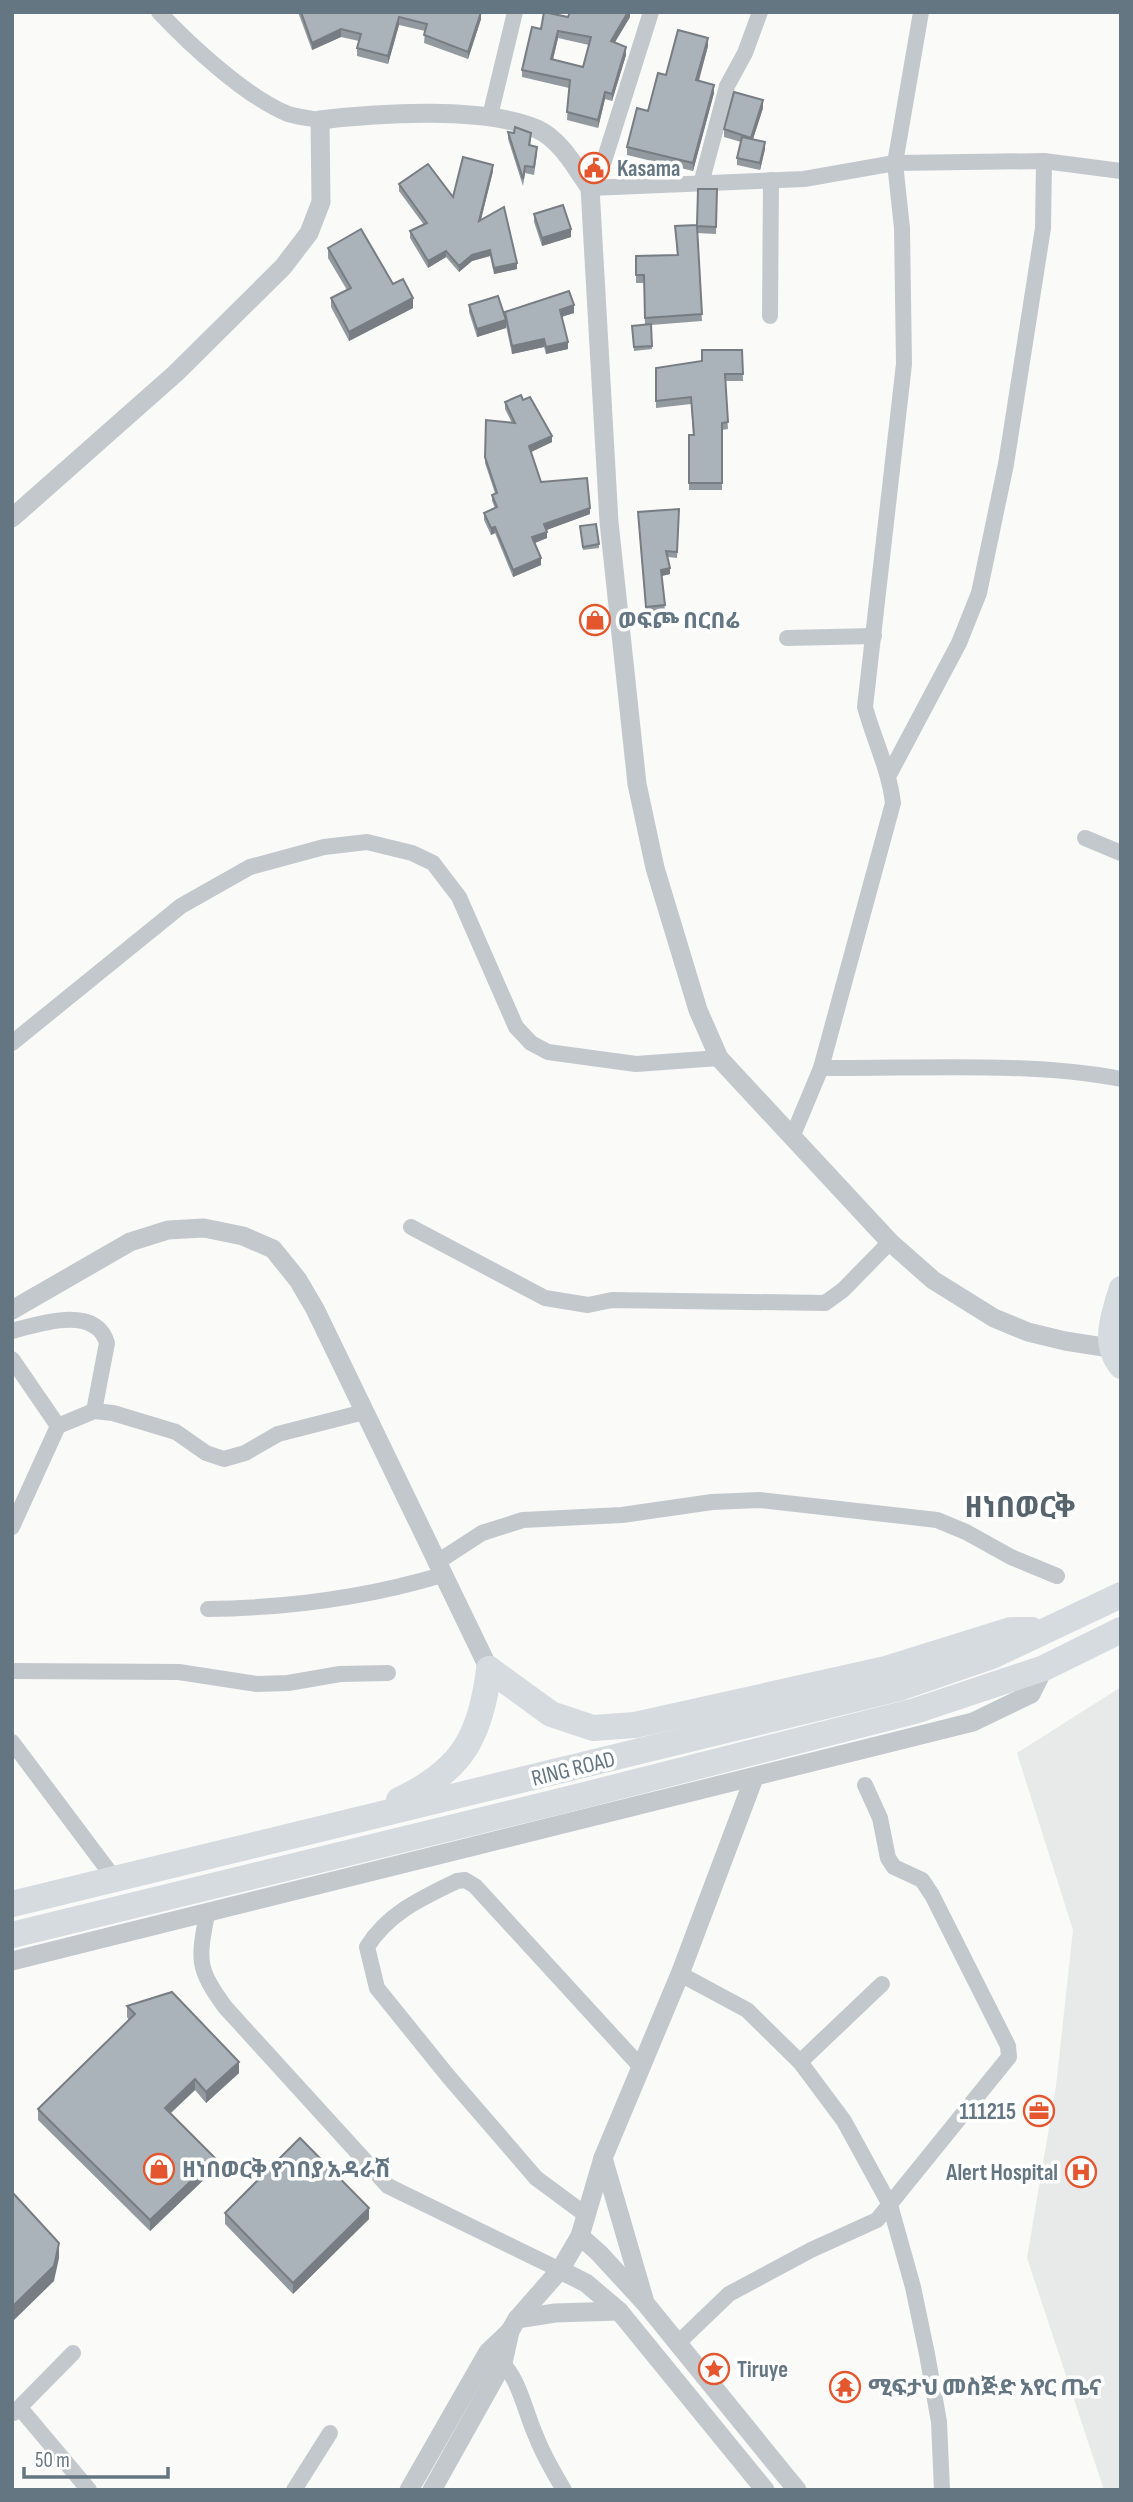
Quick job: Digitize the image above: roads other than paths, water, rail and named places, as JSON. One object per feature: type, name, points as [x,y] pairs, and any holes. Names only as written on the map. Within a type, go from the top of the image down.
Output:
[{"type":"highway","name":"RING ROAD","points":[[12,1904],[899,1688],[992,1656],[1121,1595]]},
{"type":"highway","points":[[340,1825],[422,1789],[439,1778],[463,1754],[475,1735],[485,1702],[489,1669],[551,1714],[593,1728],[635,1725],[726,1707],[886,1669],[1011,1630],[1051,1630]]},
{"type":"highway","name":"RING ROAD","points":[[12,1935],[875,1721],[1044,1668],[1121,1630]]},
{"type":"main road","points":[[1117,1354],[1110,1324],[1121,1288]]},
{"type":"street","points":[[159,12],[180,35],[261,101],[290,114],[320,120],[356,116],[490,116],[538,130],[563,149],[590,188]]},
{"type":"street","points":[[490,116],[515,12]]},
{"type":"street","points":[[651,12],[604,161],[590,188],[609,522],[637,784],[655,868],[698,1010],[719,1058],[890,1242],[933,1280],[994,1318],[1028,1332],[1117,1354]]},
{"type":"street","points":[[701,184],[727,86],[745,53],[760,12]]},
{"type":"street","points":[[793,1135],[821,1068],[893,803],[890,773],[875,741],[865,707],[904,364],[902,228],[895,163],[921,12]]},
{"type":"street","points":[[12,518],[176,373],[283,267],[309,233],[321,202],[320,120]]},
{"type":"street","points":[[590,188],[804,179],[895,163],[1044,161],[1121,171]]},
{"type":"street","points":[[890,773],[959,643],[979,593],[1006,464],[1043,228],[1044,161]]},
{"type":"street","points":[[770,316],[771,180]]},
{"type":"street","points":[[787,638],[874,636]]},
{"type":"street","points":[[1085,838],[1121,853]]},
{"type":"street","points":[[12,1043],[181,906],[250,867],[324,847],[368,842],[412,853],[433,863],[459,897],[516,1027],[531,1042],[548,1052],[636,1064],[719,1058]]},
{"type":"street","points":[[821,1068],[1011,1070],[1121,1079]]},
{"type":"street","points":[[411,1227],[545,1298],[588,1305],[612,1300],[825,1303],[843,1290],[890,1242]]},
{"type":"street","points":[[12,1310],[130,1242],[168,1230],[204,1228],[243,1236],[274,1249],[298,1280],[315,1309],[489,1669]]},
{"type":"street","points":[[12,1331],[66,1320],[93,1323],[104,1332],[107,1343],[94,1412]]},
{"type":"street","points":[[12,1359],[58,1426]]},
{"type":"street","points":[[12,1527],[58,1426],[94,1412],[113,1413],[176,1432],[206,1453],[223,1459],[245,1453],[278,1434],[363,1412]]},
{"type":"street","points":[[208,1609],[306,1605],[385,1591],[439,1569],[482,1533],[523,1520],[622,1515],[712,1502],[760,1500],[937,1520],[966,1532],[1011,1557],[1057,1576]]},
{"type":"street","points":[[12,1961],[754,1778],[973,1721],[1031,1694],[1044,1668]]},
{"type":"street","points":[[12,1671],[156,1671],[257,1684],[288,1683],[341,1674],[388,1673]]},
{"type":"street","points":[[12,1742],[114,1878]]},
{"type":"street","points":[[409,2490],[513,2325],[560,2270],[579,2236],[603,2158],[680,1975],[754,1778]]},
{"type":"street","points":[[678,2343],[729,2294],[811,2250],[877,2220],[1009,2057],[1008,2046],[932,1895],[922,1880],[894,1867],[888,1858],[880,1818],[865,1785]]},
{"type":"street","points":[[586,2216],[536,2178],[448,2076],[377,1988],[367,1947],[378,1929],[412,1903],[465,1880],[474,1886],[640,2066]]},
{"type":"street","points":[[207,1914],[200,1948],[203,1976],[225,2007],[388,2186],[586,2283],[619,2311],[765,2490]]},
{"type":"street","points":[[680,1975],[747,2010],[800,2062],[844,2122],[890,2205],[913,2287],[927,2354],[939,2422],[942,2490]]},
{"type":"street","points":[[800,2062],[882,1984]]},
{"type":"street","points":[[603,2158],[645,2303]]},
{"type":"street","points":[[579,2236],[599,2253],[645,2303],[797,2490]]},
{"type":"street","points":[[513,2325],[555,2313],[619,2311]]},
{"type":"street","points":[[73,2353],[16,2412],[89,2490]]},
{"type":"street","points":[[432,2490],[495,2357]]},
{"type":"street","points":[[495,2357],[564,2490]]},
{"type":"street","points":[[294,2490],[330,2433]]},
{"type":"place","name":"Kasama","points":[[594,168]]},
{"type":"place","name":"ወፍጮ በርበሬ","points":[[595,620]]},
{"type":"place","name":"111215","points":[[1039,2111]]},
{"type":"place","name":"ዘነበወርቅ የገበያ አዳራሽ","points":[[159,2169]]},
{"type":"place","name":"Alert Hospital","points":[[1081,2172]]},
{"type":"place","name":"Tiruye","points":[[714,2369]]},
{"type":"place","name":"ሚፍታህ መስጅድ አየር ጤና","points":[[845,2387]]},
{"type":"district","name":"ዘነበወርቅ","points":[[1020,1507]]}]
